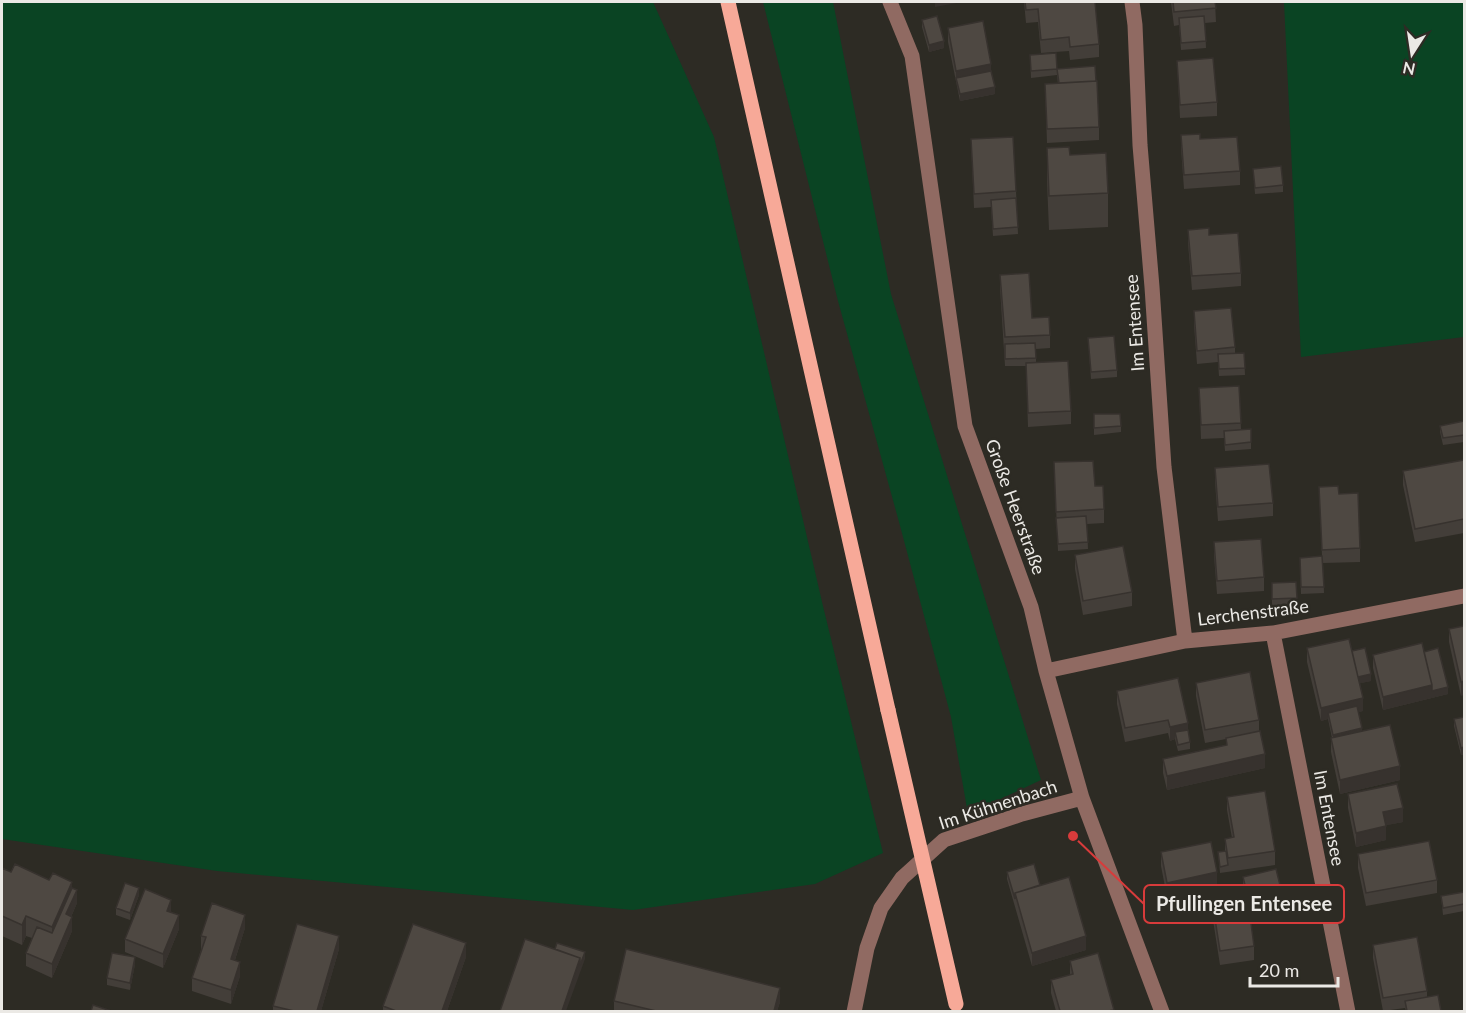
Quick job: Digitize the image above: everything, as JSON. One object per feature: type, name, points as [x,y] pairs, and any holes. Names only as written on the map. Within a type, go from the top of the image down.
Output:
[{"type":"main road","points":[[728,2],[957,1008]]},
{"type":"street","name":"Große Heerstraße","points":[[890,2],[912,56],[965,426],[1031,607],[1046,671],[1082,798],[1162,1011]]},
{"type":"street","name":"Im Entensee","points":[[1132,2],[1140,145],[1164,467],[1185,641]]},
{"type":"street","name":"Lerchenstraße","points":[[1046,671],[1185,641],[1273,633],[1464,596]]},
{"type":"street","name":"Im Entensee","points":[[1273,633],[1348,1011]]},
{"type":"street","name":"Im Kühnenbach","points":[[854,1011],[867,948],[881,908],[902,878],[944,840],[1022,814],[1082,798]]},
{"type":"green space","points":[[2,2],[653,2],[714,137],[883,853],[815,884],[633,910],[217,871],[2,839]]},
{"type":"green space","points":[[763,2],[833,2],[891,294],[1041,780],[968,814],[951,717],[838,301]]},
{"type":"green space","points":[[1284,2],[1464,2],[1464,337],[1301,357]]},
{"type":"building","points":[[1025,2],[1095,2],[1099,44],[1070,47],[1069,37],[1041,40],[1038,9],[1026,10]]},
{"type":"building","points":[[1173,2],[1215,2],[1216,8],[1174,12]]},
{"type":"building","points":[[937,16],[944,41],[929,45],[922,20]]},
{"type":"building","points":[[1204,16],[1206,41],[1181,43],[1179,18]]},
{"type":"building","points":[[983,21],[991,64],[956,71],[948,28]]},
{"type":"building","points":[[1056,53],[1057,69],[1031,71],[1030,55]]},
{"type":"building","points":[[1213,58],[1217,102],[1180,105],[1177,61]]},
{"type":"building","points":[[1095,66],[1096,81],[1059,83],[1057,69]]},
{"type":"building","points":[[991,71],[995,87],[960,94],[956,78]]},
{"type":"building","points":[[1097,81],[1099,127],[1047,129],[1045,84]]},
{"type":"building","points":[[1200,134],[1200,139],[1237,137],[1240,171],[1184,175],[1181,135]]},
{"type":"building","points":[[1013,137],[1016,191],[974,194],[971,139]]},
{"type":"building","points":[[1069,147],[1070,155],[1106,153],[1108,193],[1049,196],[1047,148]]},
{"type":"building","points":[[1281,166],[1283,185],[1255,188],[1253,169]]},
{"type":"building","points":[[1016,198],[1018,227],[993,229],[991,200]]},
{"type":"building","points":[[1209,228],[1209,235],[1238,233],[1241,273],[1192,276],[1188,230]]},
{"type":"building","points":[[1029,273],[1032,318],[1049,317],[1050,335],[1005,337],[1000,275]]},
{"type":"building","points":[[1231,308],[1235,347],[1197,351],[1194,311]]},
{"type":"building","points":[[1114,336],[1117,370],[1091,372],[1088,338]]},
{"type":"building","points":[[1035,343],[1036,358],[1005,359],[1005,344]]},
{"type":"building","points":[[1244,353],[1245,368],[1219,369],[1218,354]]},
{"type":"building","points":[[1068,361],[1071,411],[1028,413],[1026,363]]},
{"type":"building","points":[[1239,386],[1241,423],[1201,425],[1199,388]]},
{"type":"building","points":[[1094,414],[1120,414],[1121,426],[1094,428]]},
{"type":"building","points":[[1464,421],[1464,435],[1443,438],[1440,426]]},
{"type":"building","points":[[1251,429],[1251,442],[1225,445],[1224,431]]},
{"type":"building","points":[[1464,460],[1464,519],[1415,529],[1403,471]]},
{"type":"building","points":[[1093,461],[1095,486],[1103,486],[1104,509],[1056,512],[1054,462]]},
{"type":"building","points":[[1269,464],[1273,503],[1218,507],[1215,468]]},
{"type":"building","points":[[1338,486],[1339,494],[1358,493],[1360,548],[1322,550],[1319,487]]},
{"type":"building","points":[[1086,516],[1088,542],[1058,544],[1056,518]]},
{"type":"building","points":[[1261,539],[1264,577],[1217,581],[1214,542]]},
{"type":"building","points":[[1123,546],[1132,592],[1083,601],[1075,555]]},
{"type":"building","points":[[1322,556],[1324,587],[1301,587],[1300,558]]},
{"type":"building","points":[[1296,582],[1297,598],[1272,599],[1272,583]]},
{"type":"building","points":[[1464,626],[1464,681],[1461,682],[1449,629]]},
{"type":"building","points":[[1349,639],[1363,698],[1321,708],[1307,648]]},
{"type":"building","points":[[1422,643],[1432,685],[1383,697],[1373,655]]},
{"type":"building","points":[[1365,648],[1371,674],[1358,677],[1352,651]]},
{"type":"building","points":[[1438,648],[1448,687],[1432,691],[1424,652]]},
{"type":"building","points":[[1250,672],[1259,720],[1205,730],[1196,683]]},
{"type":"building","points":[[1178,678],[1188,723],[1170,727],[1168,720],[1125,728],[1117,691]]},
{"type":"building","points":[[1357,706],[1362,728],[1333,735],[1328,713]]},
{"type":"building","points":[[1464,717],[1464,747],[1461,748],[1454,719]]},
{"type":"building","points":[[1390,725],[1400,766],[1340,780],[1331,738]]},
{"type":"building","points":[[1188,730],[1190,742],[1178,745],[1175,732]]},
{"type":"building","points":[[1260,731],[1265,754],[1167,776],[1163,759],[1227,745],[1226,738]]},
{"type":"building","points":[[1397,784],[1403,808],[1383,812],[1386,826],[1356,833],[1348,794]]},
{"type":"building","points":[[1265,791],[1275,851],[1228,858],[1225,839],[1234,837],[1227,797]]},
{"type":"building","points":[[1429,841],[1437,880],[1366,893],[1358,854]]},
{"type":"building","points":[[1211,842],[1217,872],[1167,883],[1161,852]]},
{"type":"building","points":[[1226,851],[1228,865],[1220,867],[1218,852]]},
{"type":"building","points":[[15,864],[49,880],[53,873],[72,882],[52,927],[26,916],[22,925],[2,916],[2,868],[11,872]]},
{"type":"building","points":[[1034,864],[1040,885],[1015,893],[1015,899],[1007,872]]},
{"type":"building","points":[[1276,869],[1282,893],[1249,901],[1243,877]]},
{"type":"building","points":[[1069,877],[1086,936],[1032,953],[1015,893]]},
{"type":"building","points":[[125,883],[139,888],[130,913],[116,908]]},
{"type":"building","points":[[72,888],[77,890],[66,914],[72,917],[52,964],[26,953],[37,927],[52,933]]},
{"type":"building","points":[[145,889],[171,900],[167,911],[179,915],[163,954],[125,939]]},
{"type":"building","points":[[1464,892],[1464,904],[1443,908],[1441,896]]},
{"type":"building","points":[[1248,901],[1254,946],[1220,951],[1213,906]]},
{"type":"building","points":[[212,903],[245,915],[231,959],[240,962],[231,990],[192,978],[206,937],[201,936]]},
{"type":"building","points":[[297,924],[339,936],[317,1011],[294,1011],[273,1006]]},
{"type":"building","points":[[413,924],[466,943],[442,1011],[396,1011],[383,1006]]},
{"type":"building","points":[[1417,937],[1427,991],[1383,998],[1373,945]]},
{"type":"building","points":[[525,939],[580,958],[562,1011],[500,1011]]},
{"type":"building","points":[[557,943],[585,952],[580,965],[580,958],[555,949]]},
{"type":"building","points":[[626,949],[780,988],[774,1011],[656,1011],[614,1001]]},
{"type":"building","points":[[112,953],[135,957],[130,983],[107,978]]},
{"type":"building","points":[[1098,953],[1114,1010],[1060,1011],[1051,980],[1073,974],[1070,961]]},
{"type":"building","points":[[1438,995],[1441,1011],[1407,1011],[1405,1001]]},
{"type":"building","points":[[93,1005],[111,1011],[91,1011]]},
{"type":"place","name":"Pfullingen Entensee","points":[[1073,836]]}]
